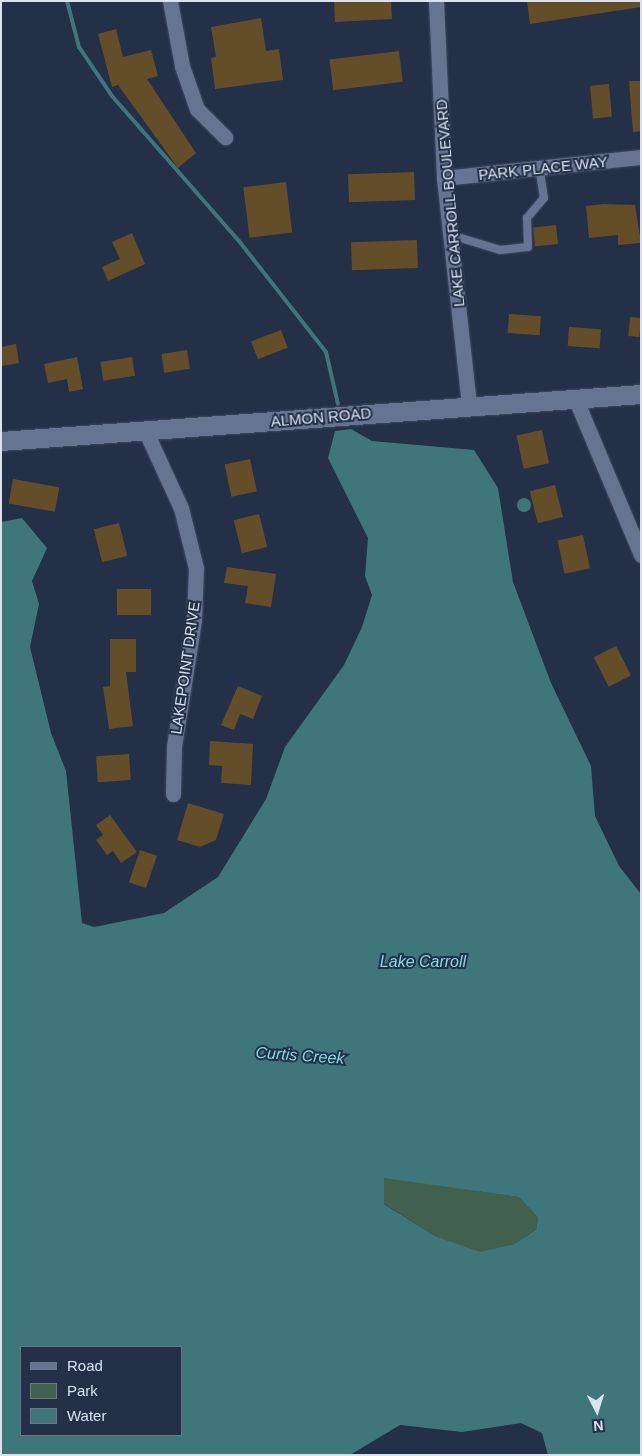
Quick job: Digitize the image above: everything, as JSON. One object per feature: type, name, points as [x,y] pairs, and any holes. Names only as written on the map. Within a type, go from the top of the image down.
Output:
[{"type":"street","points":[[170,1],[182,66],[197,109],[225,137]]},
{"type":"street","name":"LAKE CARROLL BOULEVARD","points":[[436,1],[444,178],[469,404]]},
{"type":"street","name":"PARK PLACE WAY","points":[[444,178],[641,157]]},
{"type":"street","name":"ALMON ROAD","points":[[1,441],[146,432],[469,404],[576,400],[641,394]]},
{"type":"street","points":[[576,400],[641,555]]},
{"type":"street","name":"LAKEPOINT DRIVE","points":[[146,432],[181,508],[196,568],[194,620],[174,746],[173,794]]},
{"type":"lane","points":[[451,235],[500,250],[528,247],[527,218],[544,198],[539,168]]},
{"type":"green space","points":[[384,1177],[519,1197],[538,1218],[536,1230],[514,1244],[480,1253],[435,1236],[383,1203]]},
{"type":"water","name":"Lake Carroll","points":[[351,429],[372,441],[474,450],[498,488],[513,582],[551,683],[591,766],[595,816],[619,866],[641,894],[641,1455],[548,1455],[542,1433],[521,1423],[462,1432],[400,1425],[350,1455],[1,1455],[1,522],[22,518],[47,548],[32,581],[39,604],[30,647],[51,733],[66,771],[82,923],[94,927],[164,913],[218,877],[266,799],[285,747],[344,665],[362,627],[372,595],[365,576],[368,538],[328,458],[335,431]],"holes":[[[384,1178],[519,1197],[538,1218],[536,1230],[514,1244],[480,1252],[435,1236],[384,1204]]]},
{"type":"water","points":[[521,498],[527,498],[531,505],[527,512],[521,512],[517,508],[517,502]]},
{"type":"building","points":[[334,1],[391,1],[392,19],[335,22]]},
{"type":"building","points":[[527,1],[640,1],[641,7],[530,24]]},
{"type":"building","points":[[261,18],[266,51],[279,49],[283,80],[215,89],[211,58],[216,57],[211,27]]},
{"type":"building","points":[[116,29],[123,57],[151,50],[158,76],[147,79],[196,153],[178,168],[118,85],[112,87],[98,34]]},
{"type":"building","points":[[399,51],[403,82],[333,90],[330,60]]},
{"type":"building","points":[[629,81],[641,81],[641,131],[633,132]]},
{"type":"building","points":[[609,84],[612,117],[593,119],[590,86]]},
{"type":"building","points":[[414,172],[415,200],[349,202],[348,174]]},
{"type":"building","points":[[286,182],[292,233],[250,238],[243,187]]},
{"type":"building","points":[[604,204],[635,205],[641,243],[618,245],[618,235],[589,238],[586,206]]},
{"type":"building","points":[[556,225],[558,244],[535,246],[533,227]]},
{"type":"building","points":[[132,233],[145,264],[108,281],[102,267],[120,259],[112,242]]},
{"type":"building","points":[[417,240],[418,268],[352,270],[351,242]]},
{"type":"building","points":[[509,314],[541,316],[540,335],[508,333]]},
{"type":"building","points":[[630,317],[641,318],[639,337],[628,336]]},
{"type":"building","points":[[569,327],[601,329],[600,348],[568,346]]},
{"type":"building","points":[[281,330],[288,348],[258,359],[251,341]]},
{"type":"building","points":[[16,344],[19,363],[1,366],[1,347]]},
{"type":"building","points":[[187,350],[190,369],[164,373],[161,354]]},
{"type":"building","points":[[77,357],[83,389],[69,392],[67,379],[48,383],[44,364]]},
{"type":"building","points":[[132,357],[135,376],[103,381],[100,362]]},
{"type":"building","points":[[542,430],[549,463],[524,469],[517,435]]},
{"type":"building","points":[[250,459],[257,491],[231,497],[225,464]]},
{"type":"building","points":[[13,479],[59,487],[55,512],[9,504]]},
{"type":"building","points":[[555,485],[563,517],[538,523],[530,491]]},
{"type":"building","points":[[259,514],[267,547],[242,553],[234,520]]},
{"type":"building","points":[[119,523],[127,556],[102,562],[94,529]]},
{"type":"building","points":[[583,535],[590,568],[565,574],[558,540]]},
{"type":"building","points":[[227,567],[276,574],[271,607],[245,603],[248,586],[224,583]]},
{"type":"building","points":[[117,589],[151,589],[151,615],[117,615]]},
{"type":"building","points":[[110,639],[136,639],[136,672],[126,672],[133,726],[109,729],[103,687],[110,686]]},
{"type":"building","points":[[616,646],[631,675],[609,687],[594,657]]},
{"type":"building","points":[[238,686],[262,696],[253,719],[240,714],[234,730],[221,725]]},
{"type":"building","points":[[210,741],[253,744],[251,785],[221,783],[222,766],[209,765]]},
{"type":"building","points":[[129,754],[131,780],[98,782],[96,756]]},
{"type":"building","points":[[188,803],[224,814],[216,840],[200,847],[177,840]]},
{"type":"building","points":[[110,815],[137,852],[121,863],[113,851],[107,855],[96,840],[103,835],[96,825]]},
{"type":"building","points":[[140,850],[157,856],[146,888],[129,882]]},
{"type":"waterway","points":[[67,1],[79,47],[112,96],[239,241],[326,352],[338,404]]},
{"type":"water label","name":"Curtis Creek","points":[[300,1056]]}]
